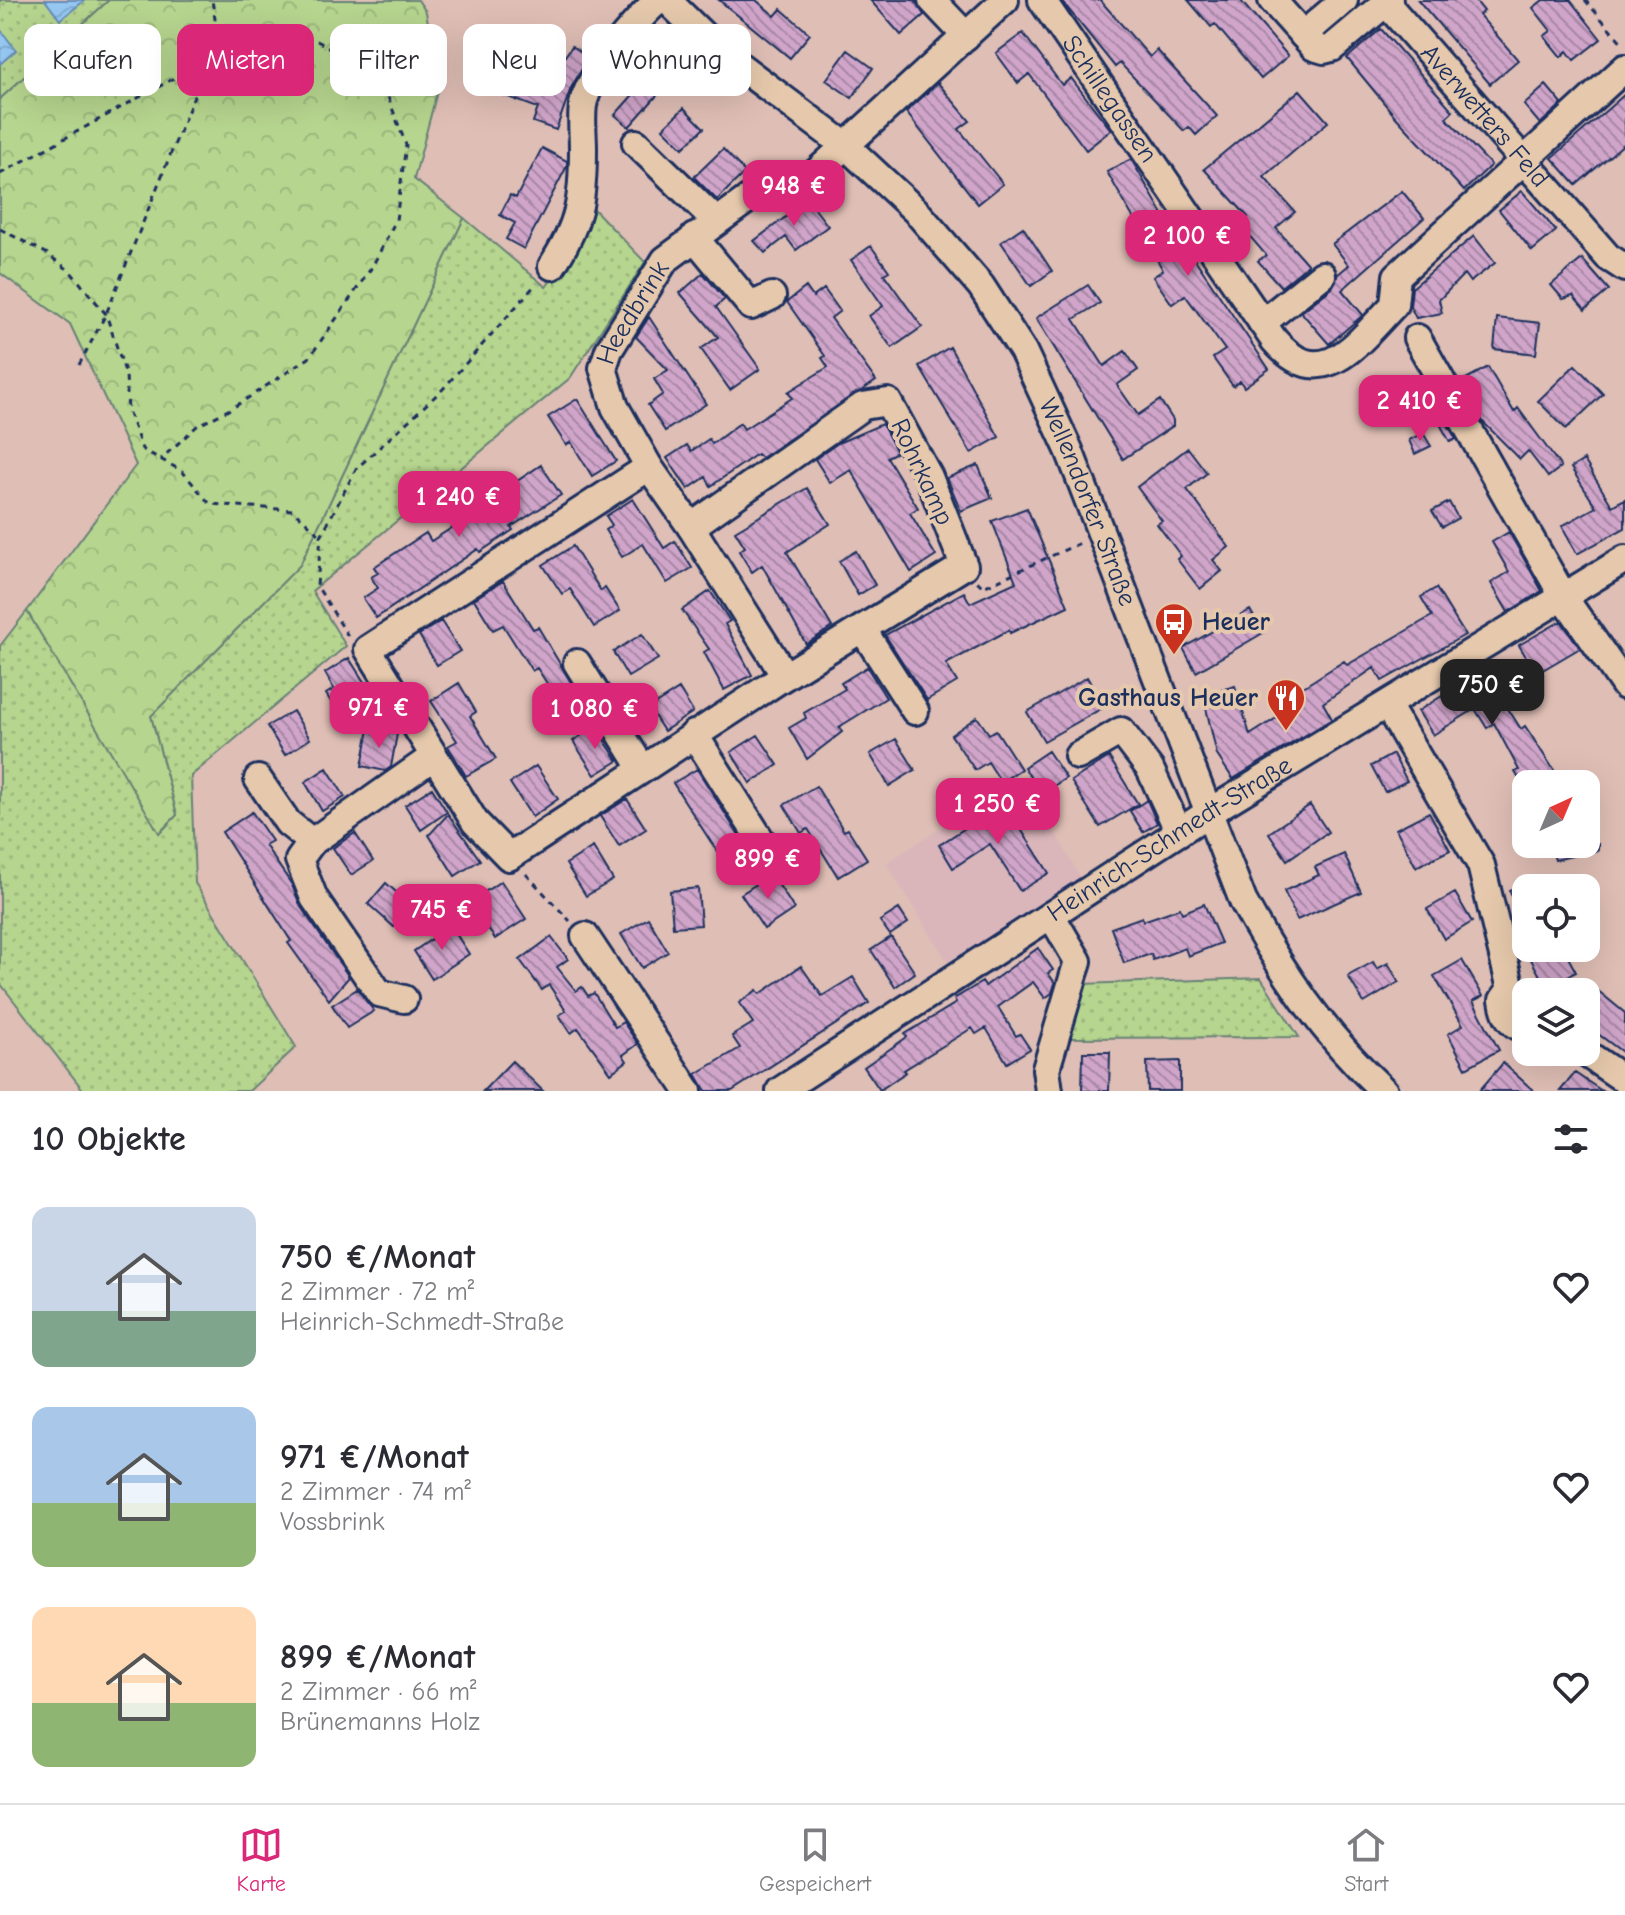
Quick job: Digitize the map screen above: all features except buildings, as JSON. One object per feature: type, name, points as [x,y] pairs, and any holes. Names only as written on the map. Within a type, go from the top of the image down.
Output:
[{"type":"street","points":[[552,266],[574,232],[583,187],[583,104],[593,81],[639,18],[658,0]]},
{"type":"street","name":"Wellendorfer Straße","points":[[667,0],[717,49],[846,146],[916,211],[981,286],[1030,365],[1069,450],[1243,901],[1277,965],[1315,1019],[1384,1091]]},
{"type":"street","points":[[932,0],[966,36]]},
{"type":"street","points":[[846,146],[1005,0]]},
{"type":"street","name":"Schillegassen","points":[[1042,0],[1262,323],[1288,356],[1305,366],[1334,361],[1394,305],[1397,276],[1522,161]]},
{"type":"street","points":[[1272,0],[1303,35],[1344,0]]},
{"type":"street","name":"Averwetters Feld","points":[[1303,35],[1314,47],[1324,50],[1332,48],[1387,1],[1522,161],[1608,257],[1625,268]]},
{"type":"street","points":[[1522,161],[1625,68]]},
{"type":"street","points":[[636,143],[705,229],[751,306],[772,296]]},
{"type":"street","name":"Heedbrink","points":[[785,676],[691,527],[649,467],[615,407],[603,368],[609,350],[665,260],[752,196],[810,178],[846,146]]},
{"type":"street","points":[[1262,323],[1322,275]]},
{"type":"street","points":[[1417,338],[1563,596],[1625,686]]},
{"type":"street","name":"Rohrkamp","points":[[691,527],[863,406],[888,402],[907,431],[929,477],[964,566]]},
{"type":"street","points":[[649,467],[368,649],[475,822],[509,857],[694,734],[964,566]]},
{"type":"street","name":"Heinrich-Schmedt-Straße","points":[[780,1091],[1208,813],[1625,559]]},
{"type":"street","points":[[863,630],[915,711]]},
{"type":"street","points":[[577,663],[642,768]]},
{"type":"street","points":[[1387,705],[1481,865],[1514,978]]},
{"type":"street","points":[[1078,756],[1121,731],[1150,769],[1179,832]]},
{"type":"street","points":[[694,734],[769,853]]},
{"type":"street","points":[[404,999],[379,993],[314,898],[299,860],[312,842],[433,757]]},
{"type":"street","points":[[258,779],[288,823],[312,842]]},
{"type":"street","points":[[1049,1091],[1046,1069],[1078,961],[1051,915]]},
{"type":"street","points":[[585,936],[688,1091]]},
{"type":"street","points":[[1512,996],[1503,1000],[1505,1014],[1512,1022]]},
{"type":"street","points":[[1600,1063],[1625,1080]]},
{"type":"path","points":[[212,0],[214,24]]},
{"type":"path","points":[[1585,0],[1625,46]]},
{"type":"path","points":[[161,459],[197,426],[234,407],[309,358],[372,267],[396,220],[406,145],[379,73],[314,42]]},
{"type":"path","points":[[0,174],[177,77]]},
{"type":"path","points":[[79,365],[106,314],[194,96]]},
{"type":"path","points":[[0,229],[46,253],[70,271],[106,314],[126,375],[128,411],[142,449],[182,471],[210,504],[293,510],[321,536]]},
{"type":"path","points":[[368,649],[346,634],[317,586],[321,536],[356,469],[443,389],[552,266]]},
{"type":"path","points":[[964,566],[983,587],[1100,534]]},
{"type":"path","points":[[509,857],[585,936]]},
{"type":"shaded area","points":[[1024,775],[1081,879],[949,964],[886,863]]},
{"type":"green space","points":[[0,0],[109,0],[83,24],[24,24],[24,77],[0,99]]},
{"type":"green space","points":[[109,0],[418,0],[426,12],[428,24],[330,24],[330,96],[436,96],[414,179],[464,218],[300,565],[151,716],[177,815],[159,833],[27,611],[136,465],[70,324],[0,273],[0,99],[24,77],[24,96],[161,96],[161,24],[83,24]]},
{"type":"green space","points":[[591,206],[645,262],[570,378],[312,591],[346,646],[191,776],[195,883],[296,1047],[249,1091],[84,1091],[0,983],[0,646],[27,611],[160,833],[177,815],[151,716],[300,565],[464,218],[546,287],[574,250]]},
{"type":"green space","points":[[1261,978],[1299,1037],[1065,1038],[1081,984]]},
{"type":"water","points":[[45,0],[85,0],[60,20]]},
{"type":"water","points":[[0,29],[16,50],[0,64]]},
{"type":"place","name":"Heuer","points":[[1174,656]]},
{"type":"place","name":"Gasthaus Heuer","points":[[1286,732]]}]
